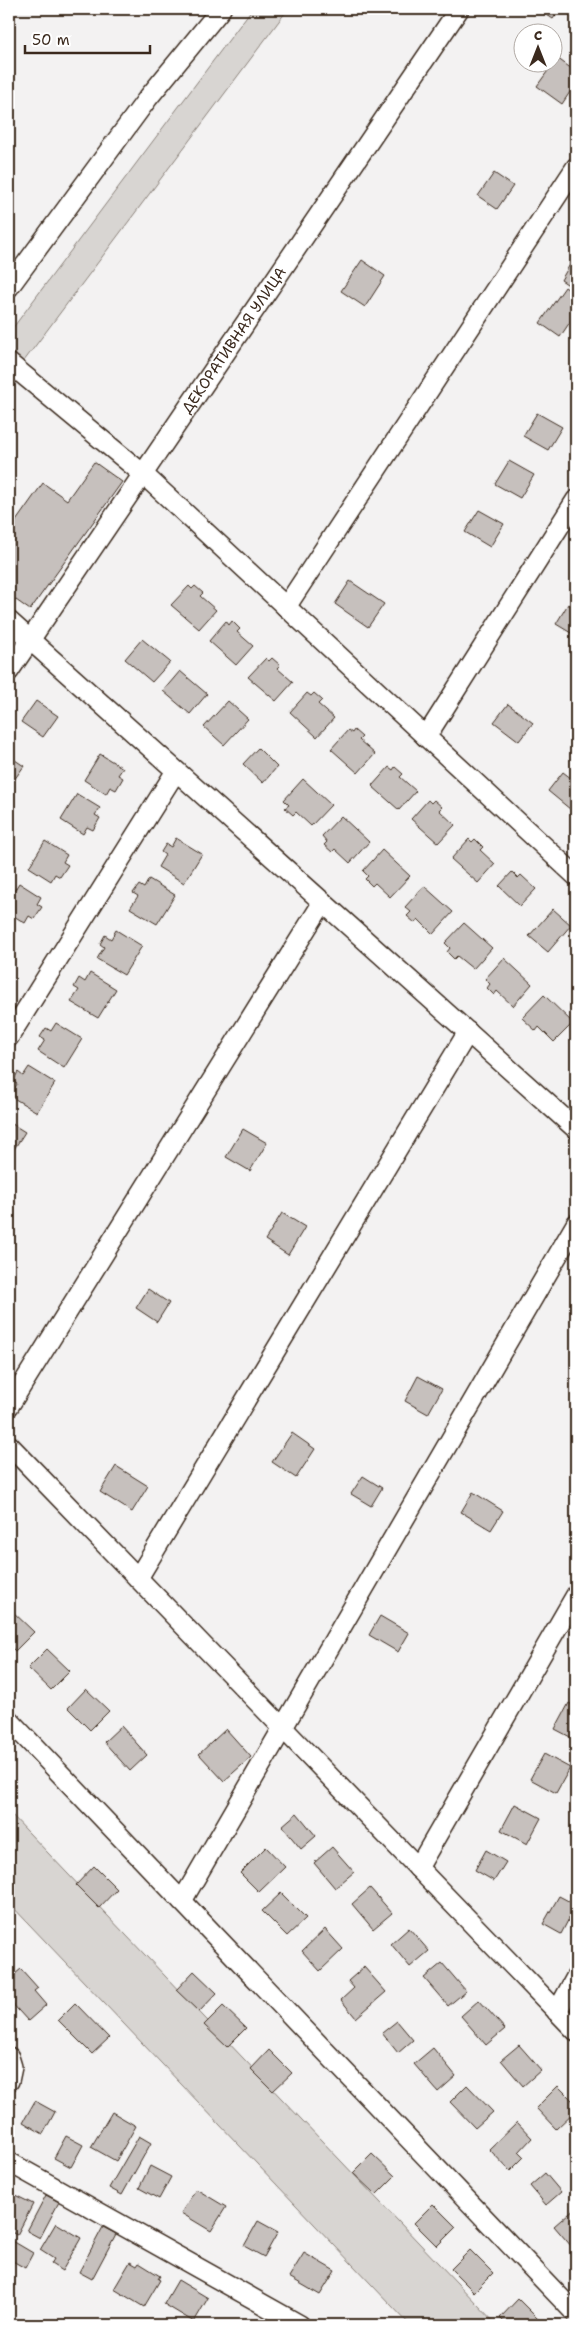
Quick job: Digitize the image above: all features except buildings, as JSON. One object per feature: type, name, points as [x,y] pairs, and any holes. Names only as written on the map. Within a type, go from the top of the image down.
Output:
[{"type":"street","points":[[9,287],[148,98],[221,9]]},
{"type":"street","name":"ДЕКОРАТИВНАЯ УЛИЦА","points":[[9,671],[459,9]]},
{"type":"street","points":[[286,607],[576,167]]},
{"type":"street","points":[[9,363],[143,474],[426,737],[574,867]]},
{"type":"street","points":[[426,737],[576,500]]},
{"type":"street","points":[[9,621],[576,1129]]},
{"type":"street","points":[[9,1037],[176,771]]},
{"type":"street","points":[[9,1406],[322,902]]},
{"type":"street","points":[[138,1578],[468,1032]]},
{"type":"street","points":[[182,1901],[576,1224]]},
{"type":"street","points":[[9,1445],[576,2031]]},
{"type":"street","points":[[418,1868],[576,1595]]},
{"type":"street","points":[[9,1720],[576,2314]]},
{"type":"street","points":[[557,2012],[576,1978]]},
{"type":"street","points":[[9,2057],[12,2067],[9,2081]]},
{"type":"street","points":[[9,2162],[300,2325]]},
{"type":"shaded area","points":[[252,9],[288,9],[9,381],[9,333]]},
{"type":"shaded area","points":[[9,1812],[497,2325],[410,2325],[9,1903]]}]
